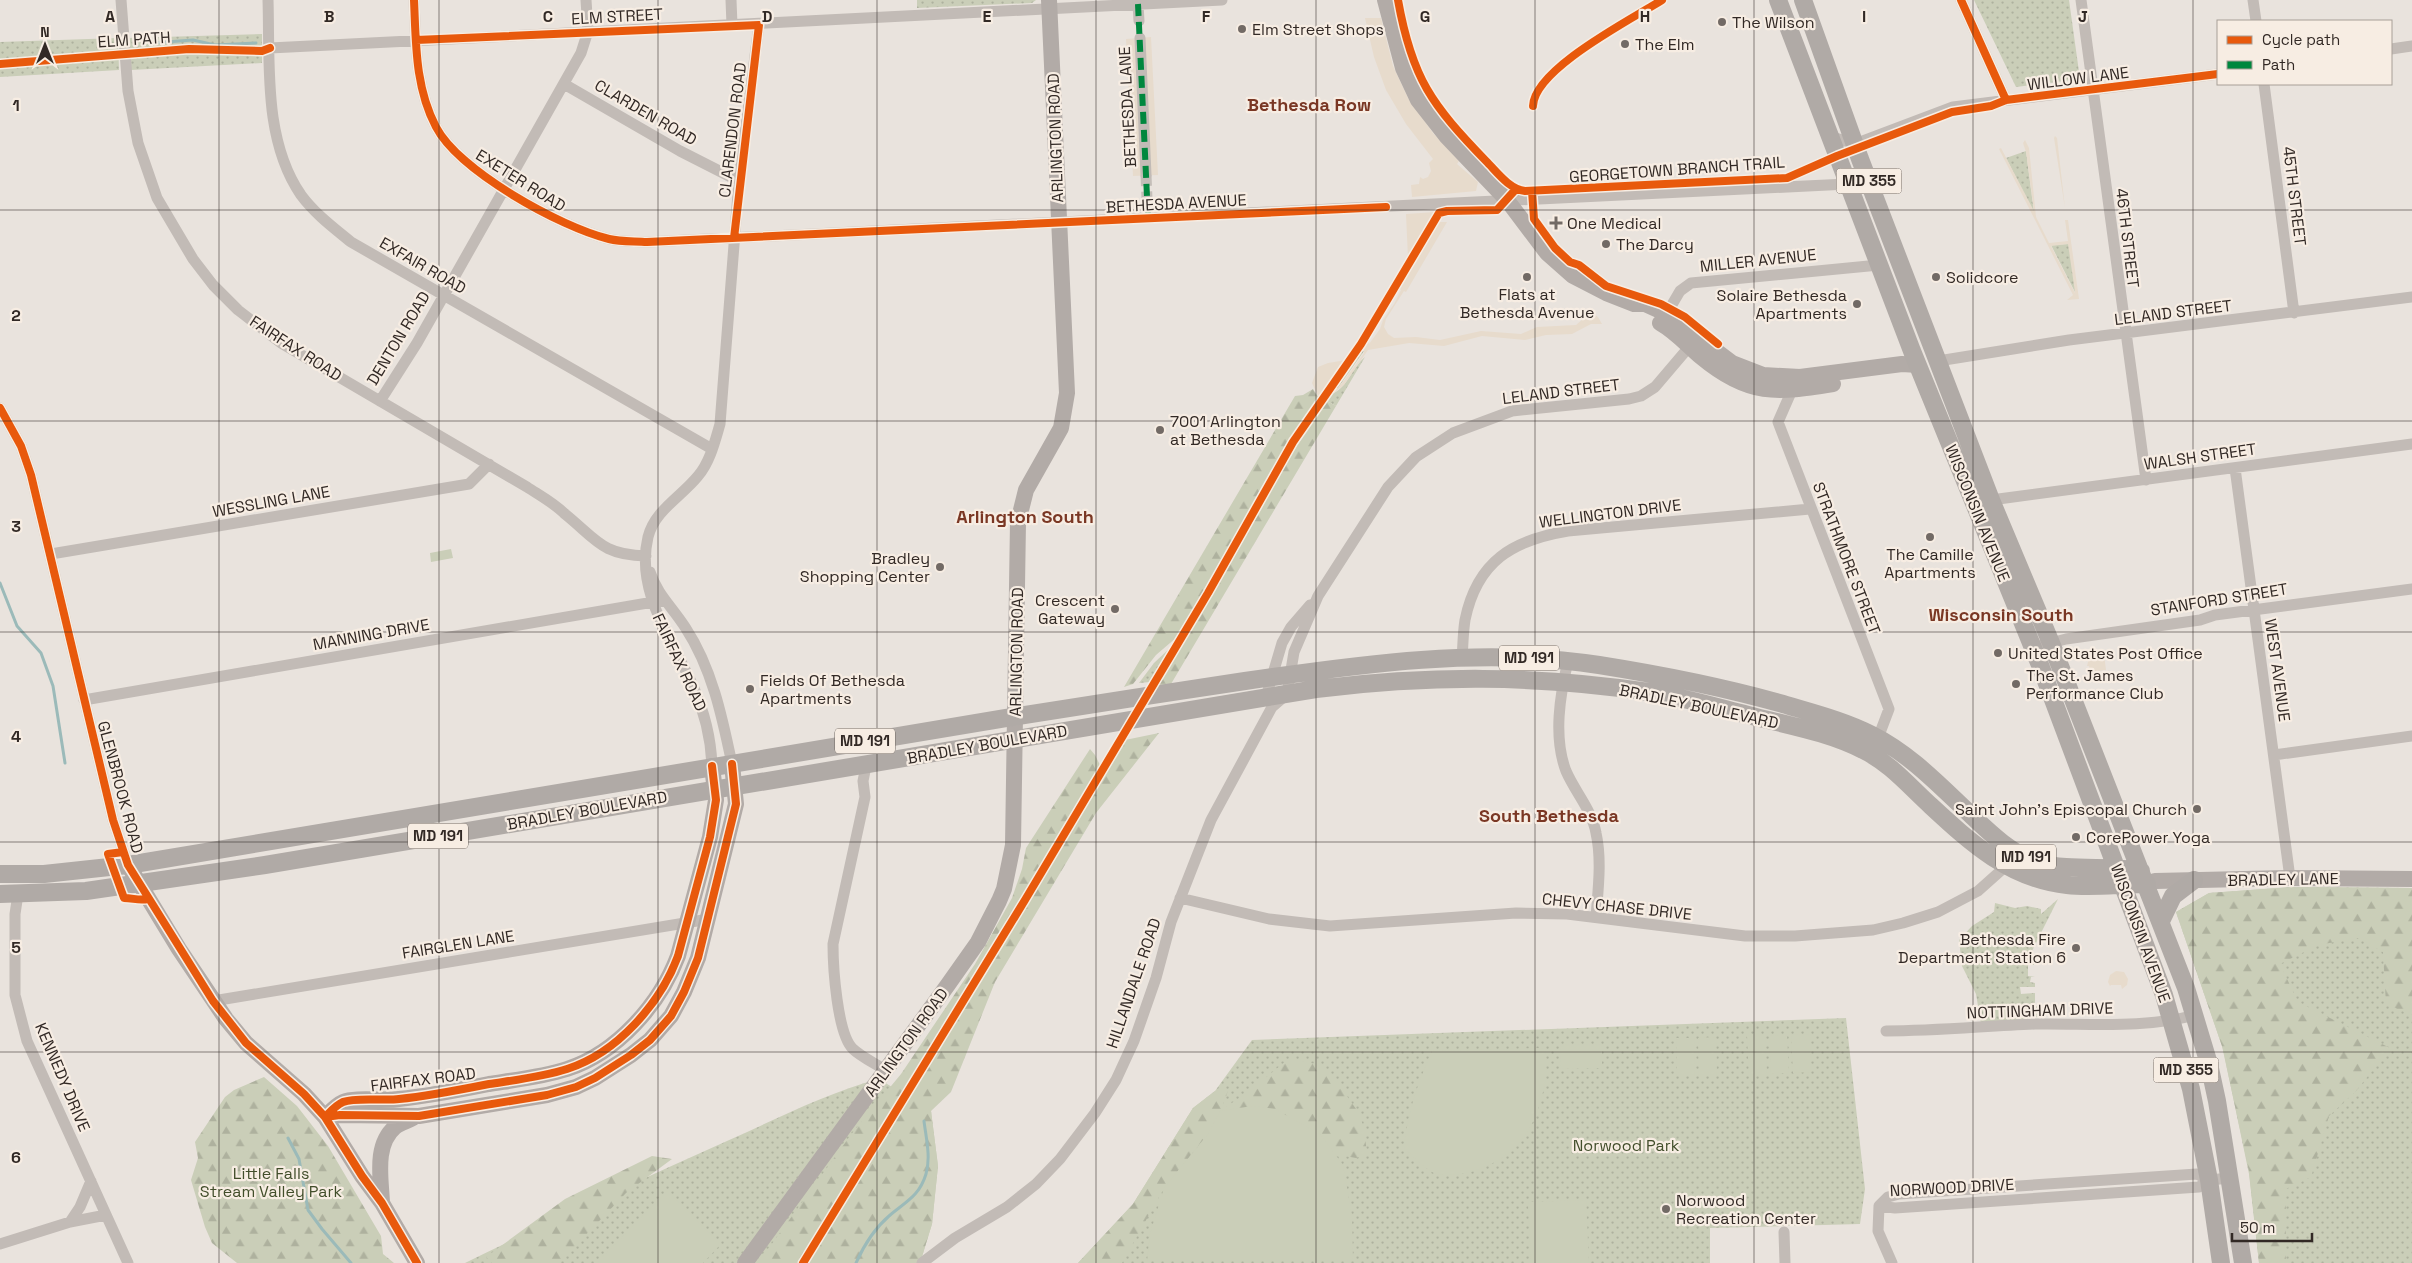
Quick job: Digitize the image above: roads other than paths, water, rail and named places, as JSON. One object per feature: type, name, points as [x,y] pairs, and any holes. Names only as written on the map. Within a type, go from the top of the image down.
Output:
[{"type":"main road","name":"WISCONSIN AVENUE","points":[[1778,0],[1918,365],[2032,648],[2117,867],[2173,1021],[2191,1089],[2209,1180],[2221,1263]]},
{"type":"main road","name":"WISCONSIN AVENUE","points":[[1802,0],[1868,179],[1991,500],[2148,879],[2195,1015],[2211,1073],[2243,1263]]},
{"type":"main road","name":"BRADLEY BOULEVARD","points":[[0,874],[44,874],[128,865],[712,766],[1290,674],[1362,665],[1462,658],[1568,661],[1729,689],[1815,713],[1878,738],[1902,752],[1986,830],[2015,852],[2034,861],[2058,867],[2117,867],[2148,879]]},
{"type":"main road","name":"BRADLEY BOULEVARD","points":[[9,894],[86,891],[140,884],[715,789],[865,773],[1014,738],[1269,702],[1286,694],[1382,681],[1500,678],[1563,681],[1659,694],[1782,724],[1840,741],[1879,759],[1902,777],[1972,844],[2024,875],[2070,886],[2123,884],[2148,879]]},
{"type":"main road","points":[[1840,741],[1865,742],[1878,738]]},
{"type":"main road","points":[[2161,921],[2173,896],[2194,880]]},
{"type":"street","name":"FAIRFAX ROAD","points":[[121,0],[128,91],[138,143],[157,198],[192,259],[213,285],[238,310],[282,343],[489,464],[564,512],[599,545],[613,552],[646,556]]},
{"type":"street","name":"EXFAIR ROAD","points":[[268,0],[276,134],[286,167],[302,195],[323,219],[351,242],[442,296],[712,449]]},
{"type":"street","name":"EXETER ROAD","points":[[414,0],[422,94],[436,127],[464,160],[505,189],[567,225],[610,239],[647,242],[734,238]]},
{"type":"street","name":"DENTON ROAD","points":[[380,400],[417,343],[581,53],[588,32],[586,0]]},
{"type":"street","points":[[731,0],[732,25]]},
{"type":"street","name":"ELM STREET","points":[[270,48],[759,25],[1050,4],[1138,4],[1222,0]]},
{"type":"street","points":[[1385,0],[1396,48],[1410,85],[1418,100],[1446,137],[1507,200],[1559,266],[1589,286],[1634,304],[1641,314],[1664,319],[1738,366],[1763,375],[1777,384],[1792,390],[1905,371],[1918,365],[1938,361]]},
{"type":"street","points":[[1961,0],[2006,100]]},
{"type":"street","name":"46TH STREET","points":[[2081,0],[2146,480]]},
{"type":"street","points":[[2253,0],[2256,20]]},
{"type":"street","name":"ARLINGTON ROAD","points":[[745,1263],[978,942],[1004,889],[1013,845],[1019,514],[1026,490],[1061,428],[1067,393],[1058,222],[1050,4]]},
{"type":"street","points":[[1138,4],[1139,21]]},
{"type":"street","name":"CLARENDON ROAD","points":[[646,556],[648,537],[654,523],[667,505],[699,476],[712,449],[720,424],[739,181],[759,25]]},
{"type":"street","name":"BETHESDA LANE","points":[[1140,38],[1146,176]]},
{"type":"street","points":[[2392,49],[2412,46]]},
{"type":"street","name":"WILLOW LANE","points":[[1855,144],[1944,109],[2217,74]]},
{"type":"street","name":"CLARDEN ROAD","points":[[564,84],[680,151],[739,181]]},
{"type":"street","name":"45TH STREET","points":[[2264,85],[2294,313]]},
{"type":"street","points":[[1829,136],[1855,144]]},
{"type":"street","name":"BETHESDA AVENUE","points":[[734,238],[1848,184],[1868,179]]},
{"type":"street","points":[[1148,198],[1148,218]]},
{"type":"street","name":"MILLER AVENUE","points":[[1664,319],[1680,291],[1691,283],[1879,265]]},
{"type":"street","name":"LELAND STREET","points":[[1938,361],[2069,340],[2294,313],[2412,296]]},
{"type":"street","points":[[1664,319],[1690,347],[1731,379],[1754,388],[1800,377],[1902,364],[1918,365]]},
{"type":"street","name":"LELAND STREET","points":[[1269,702],[1272,677],[1282,643],[1291,627],[1318,596],[1388,486],[1416,457],[1454,433],[1512,411],[1629,399],[1641,396],[1655,387],[1690,347]]},
{"type":"street","name":"STRATHMORE STREET","points":[[1792,390],[1778,422],[1810,509],[1889,709],[1878,738]]},
{"type":"street","name":"GLENBROOK ROAD","points":[[0,408],[21,446],[31,475],[113,820],[128,865],[213,1001],[246,1043],[304,1094],[326,1117],[362,1176],[382,1203],[417,1263]]},
{"type":"street","name":"WALSH STREET","points":[[1991,500],[2412,444]]},
{"type":"street","name":"WESSLING LANE","points":[[51,554],[469,484],[489,464]]},
{"type":"street","name":"WEST AVENUE","points":[[2235,468],[2290,878]]},
{"type":"street","name":"WELLINGTON DRIVE","points":[[1462,658],[1465,620],[1474,594],[1497,559],[1518,544],[1539,535],[1810,509]]},
{"type":"street","name":"FAIRFAX ROAD","points":[[326,1117],[340,1115],[418,1116],[547,1094],[576,1086],[595,1078],[631,1055],[650,1040],[675,1008],[698,958],[709,919],[736,804],[736,786],[720,705],[705,667],[685,627],[653,580],[646,556]]},
{"type":"street","name":"FAIRFAX ROAD","points":[[326,1117],[341,1102],[351,1100],[398,1099],[471,1088],[569,1069],[603,1050],[622,1036],[646,1012],[673,970],[689,922],[710,837],[716,800],[711,740],[705,716],[694,687],[652,603],[646,582],[646,556]]},
{"type":"street","name":"STANFORD STREET","points":[[2032,648],[2051,643],[2205,619],[2215,614],[2412,589]]},
{"type":"street","name":"LELAND STREET","points":[[1286,694],[1294,652],[1318,596]]},
{"type":"street","name":"MANNING DRIVE","points":[[84,700],[665,600]]},
{"type":"street","points":[[1568,661],[1563,681],[1559,713],[1560,744],[1566,770],[1592,820],[1596,832],[1600,856],[1596,917]]},
{"type":"street","name":"HILLANDALE ROAD","points":[[922,1263],[955,1238],[1007,1207],[1036,1184],[1060,1159],[1095,1113],[1116,1080],[1134,1041],[1156,978],[1171,922],[1211,820],[1269,702]]},
{"type":"street","points":[[2274,755],[2412,736]]},
{"type":"street","points":[[1878,738],[1879,759]]},
{"type":"street","points":[[865,773],[865,797],[834,944],[833,967],[844,1033],[852,1049],[885,1070]]},
{"type":"street","name":"CHEVY CHASE DRIVE","points":[[1180,898],[1269,919],[1330,926],[1516,913],[1567,914],[1745,936],[1795,936],[1873,930],[1904,923],[1958,903],[1978,891],[2006,866]]},
{"type":"street","name":"BRADLEY LANE","points":[[2148,879],[2412,879]]},
{"type":"street","name":"KENNEDY DRIVE","points":[[9,894],[15,914],[15,995],[27,1041],[128,1263]]},
{"type":"street","name":"FAIRGLEN LANE","points":[[213,1001],[709,919]]},
{"type":"street","name":"NOTTINGHAM DRIVE","points":[[1886,1031],[1941,1030],[2032,1024],[2173,1021],[2195,1015]]},
{"type":"street","points":[[471,1088],[474,1107]]},
{"type":"street","points":[[382,1203],[381,1152],[385,1140],[396,1126],[418,1116]]},
{"type":"street","name":"NORWOOD DRIVE","points":[[1879,1206],[1888,1197],[1899,1194],[2196,1174],[2209,1180]]},
{"type":"street","name":"NORWOOD DRIVE","points":[[1879,1206],[1895,1208],[2199,1187],[2209,1180],[2230,1178]]},
{"type":"street","points":[[2093,1180],[2094,1194]]},
{"type":"street","points":[[70,1222],[80,1207],[90,1181]]},
{"type":"street","points":[[1993,1188],[1994,1201]]},
{"type":"street","points":[[1879,1206],[1878,1231],[1892,1263]]},
{"type":"street","points":[[0,1244],[70,1222],[106,1215]]},
{"type":"street","points":[[1784,1232],[1785,1263]]},
{"type":"waterway","points":[[152,43],[193,40],[215,45],[256,43]]},
{"type":"waterway","points":[[0,583],[17,626],[41,653],[53,686],[65,763]]},
{"type":"waterway","points":[[856,1263],[874,1232],[889,1216],[915,1194],[923,1182],[928,1161],[924,1121]]},
{"type":"waterway","points":[[288,1138],[299,1159],[308,1210],[351,1263]]},
{"type":"tunnel","points":[[1146,175],[1147,199]]},
{"type":"place","name":"The Wilson","points":[[1722,22]]},
{"type":"place","name":"Elm Street Shops","points":[[1242,29]]},
{"type":"place","name":"The Elm","points":[[1625,44]]},
{"type":"place","name":"One Medical","points":[[1556,223]]},
{"type":"place","name":"The Darcy","points":[[1606,244]]},
{"type":"place","name":"Flats at Bethesda Avenue","points":[[1527,277]]},
{"type":"place","name":"Solidcore","points":[[1936,277]]},
{"type":"place","name":"Solaire Bethesda Apartments","points":[[1857,304]]},
{"type":"place","name":"7001 Arlington at Bethesda","points":[[1160,430]]},
{"type":"place","name":"The Camille Apartments","points":[[1930,537]]},
{"type":"place","name":"Bradley Shopping Center","points":[[940,567]]},
{"type":"place","name":"Crescent Gateway","points":[[1115,609]]},
{"type":"place","name":"United States Post Office","points":[[1998,653]]},
{"type":"place","name":"The St. James Performance Club","points":[[2016,684]]},
{"type":"place","name":"Fields Of Bethesda Apartments","points":[[750,689]]},
{"type":"place","name":"Saint John's Episcopal Church","points":[[2197,809]]},
{"type":"place","name":"CorePower Yoga","points":[[2076,837]]},
{"type":"place","name":"Bethesda Fire Department Station 6","points":[[2076,948]]},
{"type":"place","name":"Norwood Recreation Center","points":[[1666,1209]]},
{"type":"district","name":"Bethesda Row","points":[[1309,105]]},
{"type":"district","name":"Arlington South","points":[[1025,517]]},
{"type":"district","name":"Wisconsin South","points":[[2001,615]]},
{"type":"district","name":"South Bethesda","points":[[1549,816]]},
{"type":"park label","name":"Norwood Park","points":[[1626,1145]]},
{"type":"park label","name":"Little Falls Stream Valley Park","points":[[271,1182]]}]
